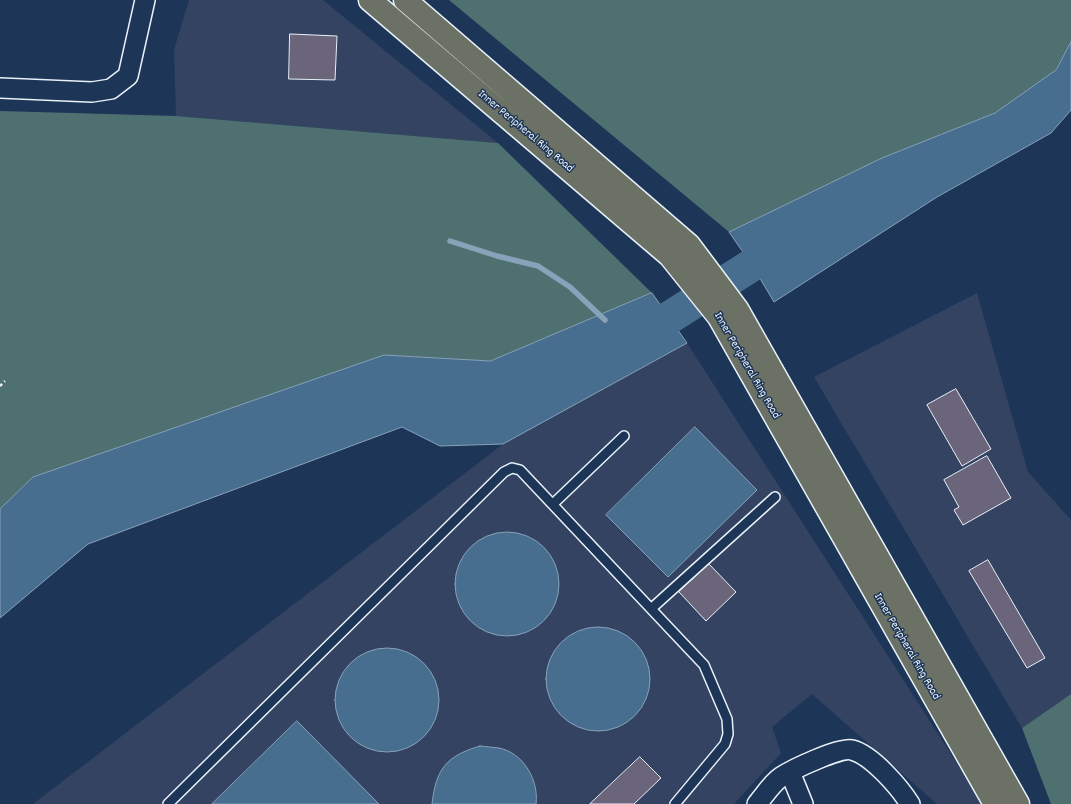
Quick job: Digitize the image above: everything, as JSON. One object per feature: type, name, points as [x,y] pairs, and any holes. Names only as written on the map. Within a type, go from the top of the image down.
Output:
[{"type":"main road","name":"Inner Peripheral Ring Road","points":[[370,0],[670,256],[728,313],[995,804]]},
{"type":"main road","name":"Inner Peripheral Ring Road","points":[[405,0],[689,245],[1018,804]]},
{"type":"street","points":[[0,88],[92,92],[111,89],[128,76],[146,0]]},
{"type":"street","points":[[757,804],[781,777],[838,750],[852,750],[858,752],[884,773],[910,804]]},
{"type":"street","points":[[790,772],[803,804]]},
{"type":"lane","points":[[553,504],[624,436]]},
{"type":"lane","points":[[168,804],[504,472],[512,468],[520,470],[652,608],[704,665],[726,719],[728,734],[725,744],[676,804]]},
{"type":"lane","points":[[652,608],[775,497]]},
{"type":"path","points":[[0,386],[6,381]]},
{"type":"shaded area","points":[[189,0],[323,0],[498,143],[176,116],[174,50]]},
{"type":"shaded area","points":[[1071,42],[1071,110],[1051,133],[937,197],[774,302],[752,265],[729,232],[882,158],[995,113],[1056,70]]},
{"type":"shaded area","points":[[652,293],[687,343],[503,444],[440,446],[402,427],[88,544],[0,618],[0,509],[33,477],[384,355],[490,361]]},
{"type":"shaded area","points":[[977,293],[1028,472],[1071,520],[1071,694],[1022,728],[814,377]]},
{"type":"shaded area","points":[[687,343],[983,804],[937,804],[812,694],[772,727],[781,753],[734,804],[33,804],[503,444]]},
{"type":"shaded area","points":[[695,427],[757,490],[668,577],[606,515]]},
{"type":"shaded area","points":[[507,532],[527,536],[544,547],[555,564],[559,584],[555,604],[544,621],[527,632],[507,636],[487,632],[470,621],[459,604],[455,584],[459,564],[470,547],[487,536]]},
{"type":"shaded area","points":[[598,627],[618,631],[635,642],[646,659],[650,679],[646,699],[635,716],[618,727],[598,731],[578,727],[561,716],[550,699],[546,679],[550,659],[561,642],[578,631]]},
{"type":"shaded area","points":[[387,648],[407,652],[424,663],[435,680],[439,700],[435,720],[424,737],[407,748],[387,752],[367,748],[350,737],[339,720],[335,700],[339,680],[350,663],[367,652]]},
{"type":"shaded area","points":[[297,721],[379,804],[212,804]]},
{"type":"shaded area","points":[[480,746],[499,748],[508,751],[522,762],[528,769],[535,786],[536,804],[432,804],[436,782],[445,766],[459,754]]},
{"type":"green space","points":[[449,0],[1071,0],[1071,42],[1056,70],[995,113],[882,158],[729,232]]},
{"type":"green space","points":[[0,111],[176,116],[498,143],[652,293],[490,361],[384,355],[33,477],[0,509]]},
{"type":"green space","points":[[1071,694],[1071,804],[1051,804],[1022,728]]},
{"type":"building","points":[[290,34],[337,36],[335,80],[289,79]]},
{"type":"building","points":[[956,389],[991,449],[962,466],[927,405]]},
{"type":"building","points":[[987,456],[1011,498],[963,525],[954,510],[959,507],[944,480]]},
{"type":"building","points":[[988,560],[1045,658],[1027,668],[969,571]]},
{"type":"building","points":[[709,564],[736,592],[706,621],[679,592]]},
{"type":"building","points":[[640,757],[661,778],[634,804],[590,804]]},
{"type":"waterway","points":[[450,241],[497,256],[538,266],[570,287],[605,320]]},
{"type":"waterway","points":[[631,342],[752,265],[793,247]]}]
